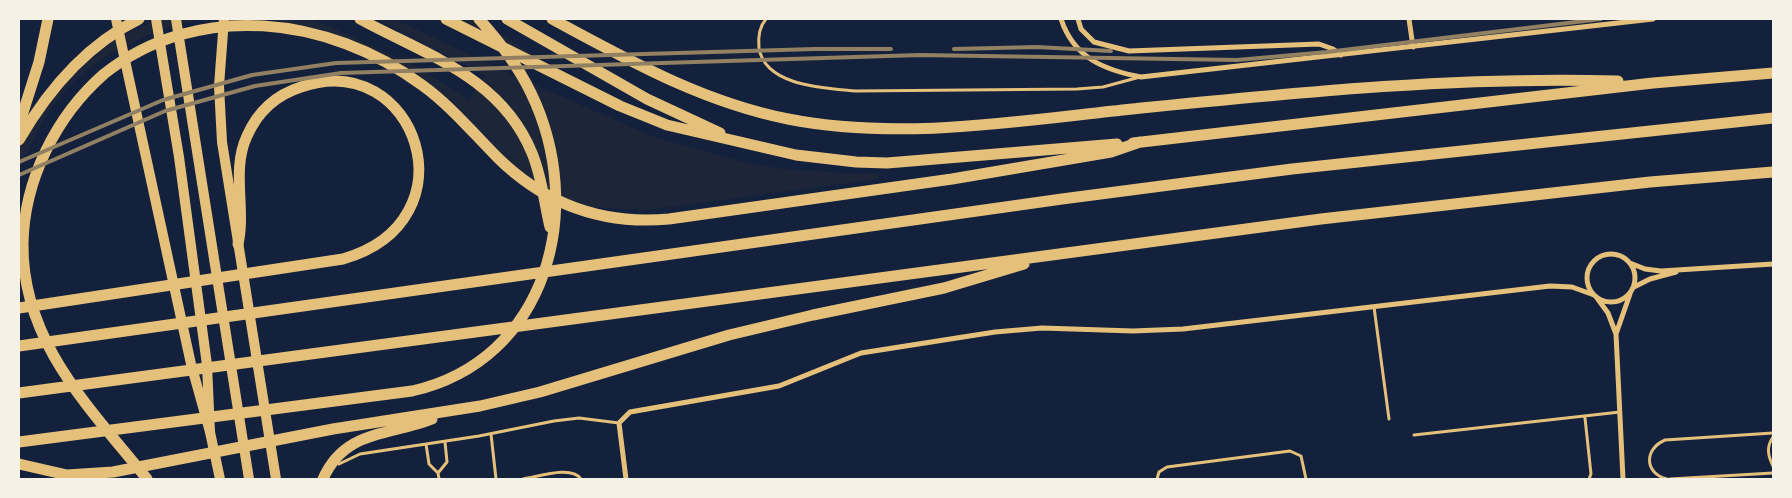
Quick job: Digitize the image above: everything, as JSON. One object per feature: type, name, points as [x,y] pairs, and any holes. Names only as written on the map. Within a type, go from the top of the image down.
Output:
[{"type":"highway","points":[[19,125],[39,62],[48,19]]},
{"type":"highway","points":[[19,140],[45,99],[68,72],[107,38],[139,19]]},
{"type":"highway","points":[[355,19],[372,25]]},
{"type":"highway","points":[[360,19],[476,80],[509,113],[532,153],[553,236]]},
{"type":"highway","points":[[446,19],[643,116],[692,132],[796,155],[826,160],[887,163],[1140,142],[1653,83],[1773,73]]},
{"type":"highway","points":[[19,442],[386,395],[425,388],[450,379],[473,367],[494,351],[521,322],[545,274],[553,236],[555,188],[552,159],[544,125],[523,78],[502,46],[480,19]]},
{"type":"highway","points":[[507,19],[647,100],[742,142]]},
{"type":"highway","points":[[552,19],[612,52],[698,93],[759,112],[821,124],[884,128],[982,124],[1350,89],[1536,80],[1653,83]]},
{"type":"highway","points":[[146,479],[70,383],[41,335],[30,300],[24,263],[24,226],[30,190],[44,154],[62,122],[86,92],[114,66],[129,55],[161,38],[196,27],[232,22],[269,24],[306,30],[342,41],[376,56],[408,75],[438,97],[467,124],[498,158],[526,182],[565,205],[609,218],[639,221],[669,219],[971,176],[1111,152],[1140,142]]},
{"type":"highway","points":[[19,308],[343,259],[369,250],[381,242],[409,212],[418,184],[420,169],[415,141],[401,116],[384,98],[364,86],[341,81],[316,83],[293,90],[275,99],[260,113],[246,137],[240,165],[242,220],[238,244]]},
{"type":"highway","points":[[19,346],[1052,200],[1273,171],[1773,118]]},
{"type":"highway","points":[[19,393],[1321,219],[1650,182],[1773,172]]},
{"type":"highway","points":[[19,464],[49,472],[85,475],[158,465],[343,428],[450,412],[540,392],[687,347],[771,324],[944,288],[1054,254]]},
{"type":"highway","points":[[324,479],[342,453],[361,439],[416,425],[450,412]]},
{"type":"main road","points":[[116,19],[191,364],[210,432],[220,479]]},
{"type":"main road","points":[[156,19],[179,156],[204,345],[210,432]]},
{"type":"main road","points":[[176,19],[249,479]]},
{"type":"main road","points":[[224,19],[220,63],[220,116],[238,244],[276,479]]},
{"type":"street","points":[[1061,19],[1070,38],[1082,53],[1096,64],[1113,71],[1140,77],[1653,19]]},
{"type":"street","points":[[1078,19],[1082,29],[1094,42],[1129,51],[1319,44],[1333,48],[1341,55]]},
{"type":"street","points":[[1409,19],[1414,47]]},
{"type":"street","points":[[1623,478],[1616,334],[1608,313],[1595,296],[1587,277],[1591,265],[1595,260],[1613,254],[1629,263],[1650,270],[1773,264]]},
{"type":"street","points":[[1629,263],[1635,275],[1634,287]]},
{"type":"street","points":[[1616,334],[1630,293],[1634,287],[1650,278],[1684,269]]},
{"type":"street","points":[[626,479],[619,422],[632,412],[779,386],[861,353],[995,332],[1042,328],[1133,331],[1183,330],[1550,286],[1572,287],[1615,302],[1630,293]]},
{"type":"lane","points":[[766,19],[760,31],[758,41],[764,61],[770,69],[788,79],[829,88],[872,91],[1077,89],[1103,87],[1140,77]]},
{"type":"lane","points":[[1374,307],[1389,419]]},
{"type":"lane","points":[[1414,435],[1585,418],[1620,412]]},
{"type":"lane","points":[[1585,418],[1591,474],[1589,479]]},
{"type":"lane","points":[[339,464],[360,454],[445,442],[570,419],[619,422]]},
{"type":"lane","points":[[1666,479],[1658,477],[1651,470],[1648,461],[1650,451],[1656,444],[1665,440],[1773,433]]},
{"type":"lane","points":[[491,434],[496,479]]},
{"type":"lane","points":[[1773,437],[1768,448],[1769,458],[1773,466]]},
{"type":"lane","points":[[438,479],[438,473],[446,462],[445,442]]},
{"type":"lane","points":[[426,444],[429,464],[438,473]]},
{"type":"lane","points":[[1157,479],[1159,472],[1168,467],[1290,451],[1302,456],[1306,479]]},
{"type":"lane","points":[[524,479],[569,472],[577,474],[580,479]]},
{"type":"lane","points":[[1670,479],[1773,473]]},
{"type":"shaded area","points":[[159,19],[206,19],[166,29],[128,44],[92,66],[76,79],[49,112],[19,171],[19,141],[43,98],[107,42]]},
{"type":"shaded area","points":[[267,19],[309,19],[331,27],[416,66],[469,100],[485,76],[376,19],[394,19],[524,80],[654,137],[747,163],[783,169],[858,174],[878,173],[879,179],[647,210],[592,207],[564,198],[524,179],[439,103],[393,70],[312,29]]},
{"type":"shaded area","points":[[459,19],[475,19],[563,72]]},
{"type":"railway","points":[[19,175],[165,111],[255,86],[341,73],[920,55],[1237,60],[1327,52],[1601,19]]},
{"type":"railway","points":[[954,49],[1037,47],[1111,51]]},
{"type":"railway","points":[[19,162],[163,100],[252,75],[336,63],[815,49],[891,49]]}]
